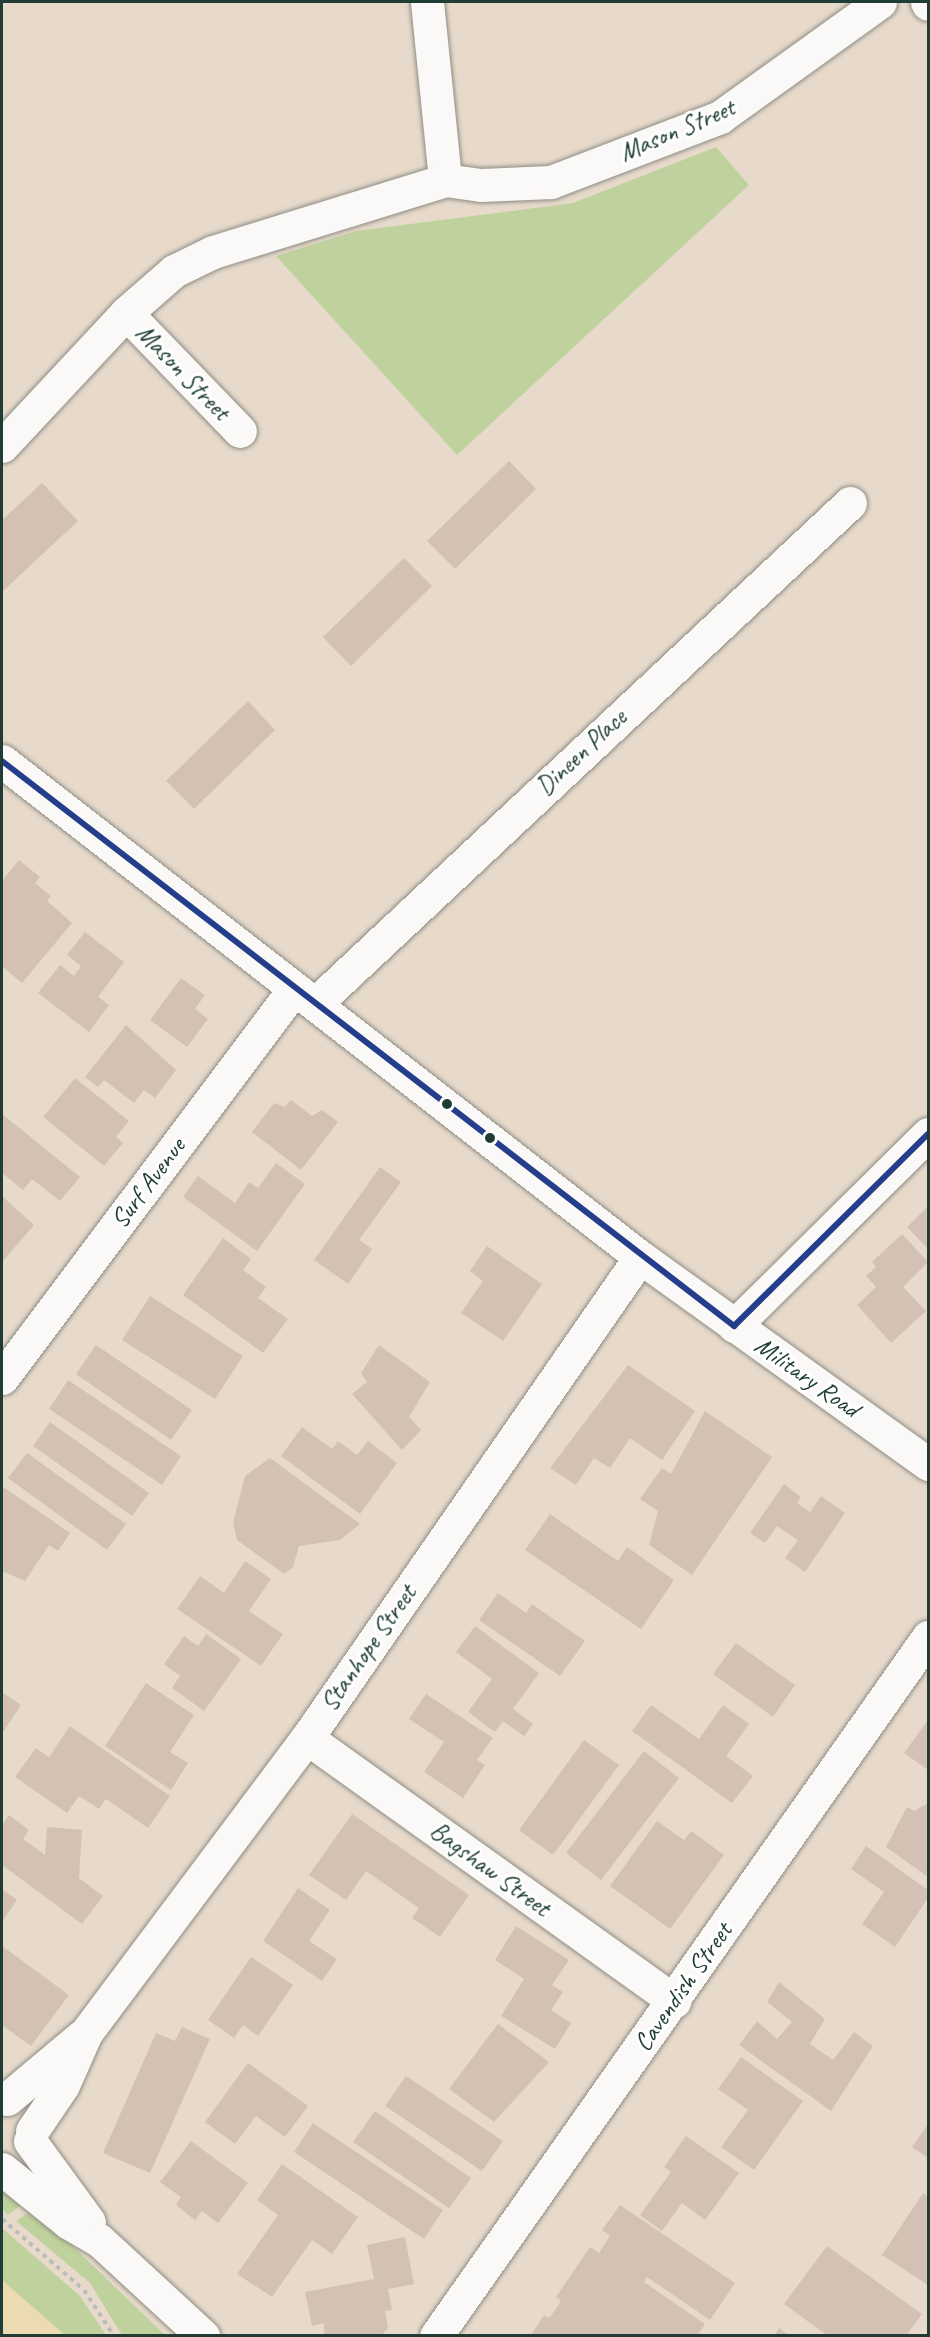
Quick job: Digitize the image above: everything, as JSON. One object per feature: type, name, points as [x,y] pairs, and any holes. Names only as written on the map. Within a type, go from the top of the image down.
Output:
[{"type":"street","points":[[427,2],[445,180]]},
{"type":"street","name":"Mason Street","points":[[2,446],[126,313],[174,271],[213,252],[445,180],[481,185],[551,182],[720,117],[880,2]]},
{"type":"street","name":"Mason Street","points":[[126,313],[240,431]]},
{"type":"street","name":"Dineen Place","points":[[305,996],[850,503]]},
{"type":"street","name":"Military Road","points":[[2,761],[640,1257],[928,1464]]},
{"type":"street","name":"Surf Avenue","points":[[2,1378],[305,996]]},
{"type":"street","points":[[734,1326],[928,1134]]},
{"type":"street","name":"Stanhope Street","points":[[2,2167],[18,2159],[63,2085],[86,2033],[307,1737],[640,1257]]},
{"type":"street","name":"Cavendish Street","points":[[436,2336],[674,2001],[928,1637]]},
{"type":"street","name":"Bagshaw Street","points":[[307,1737],[674,2001]]},
{"type":"street","name":"Stanhope Street","points":[[4,2099],[86,2033]]},
{"type":"street","points":[[4,2099],[25,2111],[31,2136],[99,2240]]},
{"type":"street","points":[[2,2167],[69,2223],[99,2240],[203,2336]]},
{"type":"path","points":[[2,2219],[84,2290],[114,2336]]},
{"type":"green space","points":[[716,147],[749,185],[457,455],[276,256],[356,231],[573,203]]},
{"type":"green space","points":[[2,2182],[26,2201],[8,2215],[2,2209]]},
{"type":"green space","points":[[34,2209],[165,2335],[122,2335],[90,2283],[16,2221]]},
{"type":"green space","points":[[2,2228],[80,2296],[106,2335],[64,2335],[2,2281]]},
{"type":"sand","points":[[2,2280],[65,2335],[2,2335]]},
{"type":"building","points":[[509,461],[536,489],[455,569],[427,541]]},
{"type":"building","points":[[42,483],[78,521],[2,592],[2,520]]},
{"type":"building","points":[[404,558],[432,586],[351,666],[323,637]]},
{"type":"building","points":[[248,701],[275,730],[194,809],[166,781]]},
{"type":"building","points":[[19,860],[40,877],[35,883],[51,896],[47,901],[72,923],[22,983],[2,966],[2,881]]},
{"type":"building","points":[[85,932],[124,962],[98,997],[109,1005],[89,1032],[38,993],[60,965],[74,976],[81,966],[67,955]]},
{"type":"building","points":[[181,978],[205,995],[195,1009],[208,1019],[187,1047],[150,1020]]},
{"type":"building","points":[[126,1025],[176,1070],[155,1098],[144,1090],[134,1103],[104,1080],[98,1087],[85,1077]]},
{"type":"building","points":[[75,1078],[129,1121],[116,1137],[123,1143],[104,1166],[43,1117]]},
{"type":"building","points":[[291,1100],[312,1116],[322,1110],[338,1122],[301,1170],[252,1132],[274,1103],[285,1107]]},
{"type":"building","points":[[2,1114],[80,1177],[60,1201],[32,1179],[23,1190],[2,1173]]},
{"type":"building","points":[[276,1163],[305,1184],[257,1251],[183,1197],[198,1176],[235,1203],[249,1182],[258,1188]]},
{"type":"building","points":[[380,1167],[401,1182],[359,1240],[372,1249],[348,1284],[314,1260]]},
{"type":"building","points":[[2,1196],[34,1225],[2,1262]]},
{"type":"building","points":[[928,1206],[928,1249],[907,1227]]},
{"type":"building","points":[[902,1234],[928,1262],[903,1287],[926,1311],[891,1343],[857,1305],[876,1287],[866,1276],[876,1267],[872,1262]]},
{"type":"building","points":[[223,1238],[251,1259],[243,1270],[266,1287],[258,1298],[288,1319],[263,1353],[183,1295]]},
{"type":"building","points":[[487,1246],[542,1284],[503,1341],[461,1313],[483,1281],[470,1271]]},
{"type":"building","points":[[150,1296],[243,1356],[215,1399],[122,1340]]},
{"type":"building","points":[[96,1345],[192,1410],[171,1440],[76,1374]]},
{"type":"building","points":[[379,1345],[430,1382],[409,1417],[421,1430],[402,1450],[352,1394],[367,1382],[361,1373]]},
{"type":"building","points":[[628,1365],[695,1411],[662,1460],[630,1438],[610,1468],[594,1458],[576,1485],[550,1468]]},
{"type":"building","points":[[68,1380],[181,1456],[162,1485],[49,1409]]},
{"type":"building","points":[[705,1411],[772,1457],[692,1575],[649,1545],[658,1511],[640,1499],[662,1468],[671,1474]]},
{"type":"building","points":[[50,1422],[149,1493],[132,1516],[33,1446]]},
{"type":"building","points":[[302,1427],[332,1449],[338,1441],[357,1455],[368,1441],[397,1463],[360,1514],[281,1456]]},
{"type":"building","points":[[27,1453],[126,1524],[107,1550],[8,1478]]},
{"type":"building","points":[[270,1458],[360,1524],[340,1540],[299,1546],[293,1567],[284,1574],[237,1540],[233,1523],[245,1476]]},
{"type":"building","points":[[784,1484],[801,1497],[797,1503],[810,1512],[821,1496],[845,1513],[805,1572],[785,1558],[798,1540],[777,1526],[765,1543],[750,1533]]},
{"type":"building","points":[[2,1486],[70,1533],[58,1551],[49,1545],[25,1581],[2,1571]]},
{"type":"building","points":[[550,1514],[618,1561],[627,1547],[674,1580],[641,1629],[525,1550]]},
{"type":"building","points":[[245,1561],[271,1579],[249,1611],[283,1634],[261,1666],[177,1609],[200,1576],[224,1593]]},
{"type":"building","points":[[498,1593],[526,1613],[532,1604],[585,1641],[560,1676],[479,1620]]},
{"type":"building","points":[[475,1626],[539,1673],[513,1709],[533,1724],[524,1736],[503,1721],[495,1732],[468,1712],[492,1679],[456,1652]]},
{"type":"building","points":[[206,1634],[241,1659],[204,1711],[172,1688],[180,1676],[164,1664],[184,1636],[198,1646]]},
{"type":"building","points":[[736,1643],[795,1685],[773,1717],[713,1674]]},
{"type":"building","points":[[146,1683],[194,1715],[170,1752],[188,1763],[171,1790],[105,1746]]},
{"type":"building","points":[[2,1692],[21,1705],[2,1734]]},
{"type":"building","points":[[426,1694],[493,1738],[477,1760],[485,1765],[463,1798],[424,1772],[444,1742],[409,1719]]},
{"type":"building","points":[[651,1705],[699,1739],[723,1705],[749,1724],[726,1756],[753,1776],[732,1803],[632,1731]]},
{"type":"building","points":[[928,1720],[928,1770],[904,1753]]},
{"type":"building","points":[[70,1726],[170,1796],[148,1828],[106,1799],[99,1809],[79,1796],[67,1813],[15,1777],[36,1748],[49,1757]]},
{"type":"building","points":[[584,1740],[619,1765],[553,1855],[519,1830]]},
{"type":"building","points":[[644,1751],[679,1778],[601,1880],[566,1853]]},
{"type":"building","points":[[928,1803],[928,1877],[886,1847],[907,1807],[914,1811]]},
{"type":"building","points":[[352,1814],[469,1895],[440,1937],[412,1918],[419,1908],[366,1871],[346,1900],[309,1875]]},
{"type":"building","points":[[9,1815],[29,1830],[23,1839],[45,1855],[47,1827],[82,1830],[79,1878],[103,1896],[82,1924],[2,1865],[2,1825]]},
{"type":"building","points":[[657,1821],[684,1840],[691,1831],[724,1855],[670,1929],[610,1886]]},
{"type":"building","points":[[866,1846],[928,1890],[928,1898],[895,1947],[862,1924],[884,1892],[851,1869]]},
{"type":"building","points":[[298,1888],[330,1910],[309,1941],[337,1959],[322,1981],[263,1941]]},
{"type":"building","points":[[2,1889],[17,1900],[2,1922]]},
{"type":"building","points":[[516,1926],[569,1960],[552,1985],[563,1992],[551,2010],[571,2023],[555,2049],[501,2016],[524,1979],[495,1960]]},
{"type":"building","points":[[2,1946],[69,1995],[31,2046],[2,2025]]},
{"type":"building","points":[[251,1957],[293,1985],[258,2036],[243,2025],[234,2038],[208,2020]]},
{"type":"building","points":[[779,1982],[825,2019],[810,2044],[833,2060],[854,2032],[873,2046],[831,2111],[739,2045],[757,2021],[777,2039],[792,2022],[767,2002]]},
{"type":"building","points":[[498,2024],[549,2062],[494,2122],[449,2089]]},
{"type":"building","points":[[182,2027],[210,2039],[150,2173],[103,2153],[156,2033],[175,2041]]},
{"type":"building","points":[[741,2057],[803,2101],[754,2170],[721,2147],[748,2110],[718,2089]]},
{"type":"building","points":[[248,2063],[308,2106],[285,2137],[256,2116],[235,2144],[205,2122]]},
{"type":"building","points":[[406,2076],[503,2141],[482,2171],[385,2106]]},
{"type":"building","points":[[375,2111],[471,2178],[449,2208],[353,2142]]},
{"type":"building","points":[[313,2123],[443,2210],[424,2239],[294,2152]]},
{"type":"building","points":[[928,2124],[928,2158],[912,2147]]},
{"type":"building","points":[[686,2136],[739,2173],[705,2220],[682,2203],[662,2231],[640,2215],[671,2172],[664,2167]]},
{"type":"building","points":[[191,2141],[248,2183],[218,2223],[202,2211],[195,2220],[176,2205],[181,2197],[160,2182]]},
{"type":"building","points":[[282,2164],[358,2217],[332,2254],[312,2240],[272,2297],[237,2274],[278,2215],[257,2200]]},
{"type":"building","points":[[923,2193],[928,2197],[928,2285],[882,2255]]},
{"type":"building","points":[[620,2205],[735,2283],[710,2320],[647,2277],[644,2282],[705,2324],[697,2336],[531,2335],[544,2315],[549,2318],[558,2306],[561,2301],[556,2297],[590,2247],[599,2253],[610,2236],[602,2230]]},
{"type":"building","points":[[405,2237],[414,2284],[388,2289],[392,2310],[385,2311],[388,2328],[381,2336],[324,2336],[324,2323],[312,2326],[305,2292],[374,2279],[367,2245]]},
{"type":"building","points":[[827,2246],[922,2314],[906,2336],[828,2336],[784,2304]]},
{"type":"building","points":[[779,2328],[790,2336],[774,2336]]},
{"type":"transit line","points":[[2,761],[734,1326]]},
{"type":"transit line","points":[[734,1326],[928,1134]]}]
